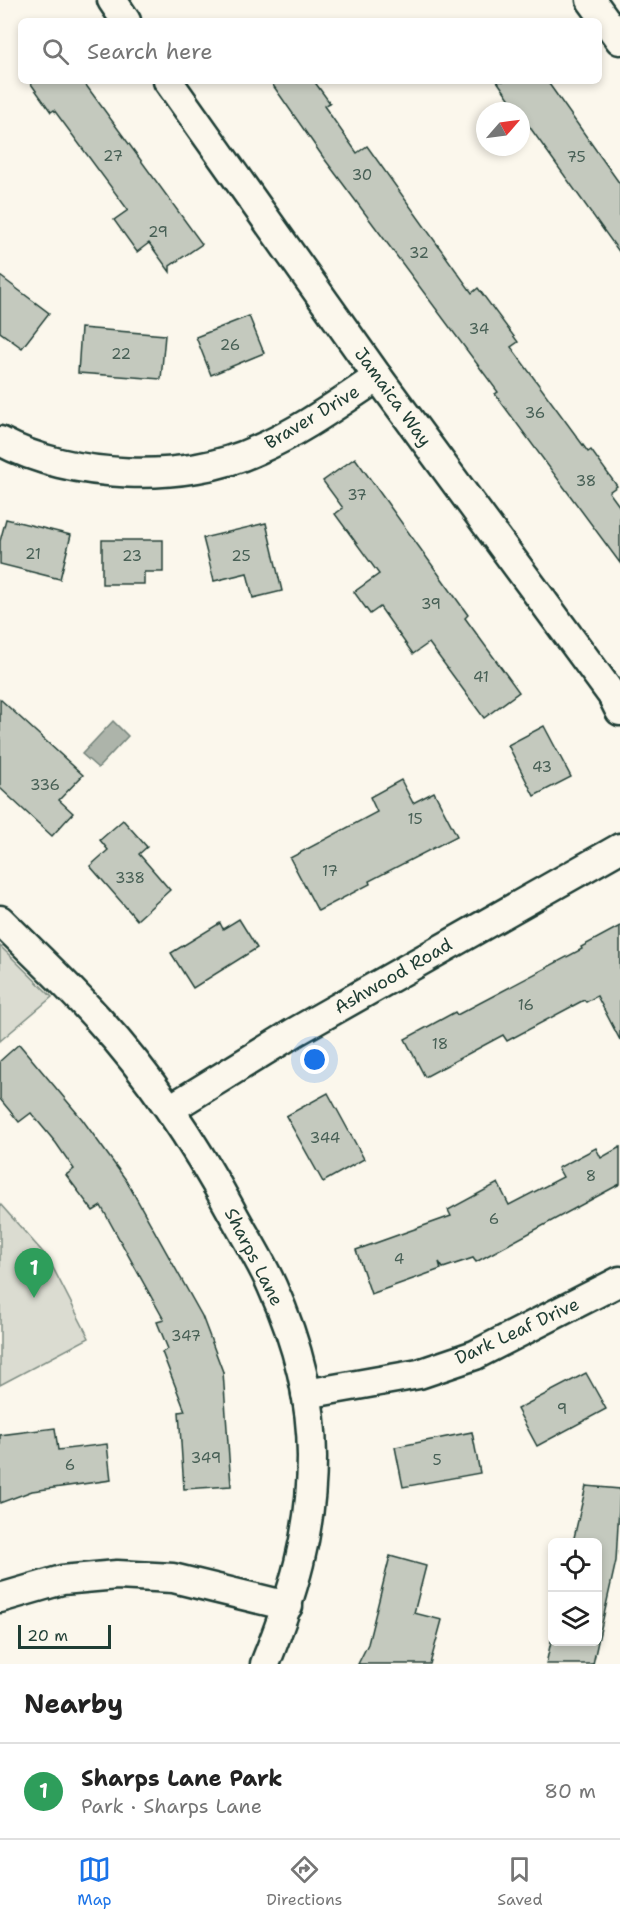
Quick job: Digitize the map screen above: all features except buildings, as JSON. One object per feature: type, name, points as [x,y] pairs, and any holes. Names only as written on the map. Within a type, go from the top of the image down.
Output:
[{"type":"street","points":[[112,0],[124,18]]},
{"type":"street","points":[[591,0],[620,40]]},
{"type":"street","name":"Jamaica Way","points":[[170,84],[378,377],[612,695],[620,711]]},
{"type":"street","name":"Braver Drive","points":[[0,441],[59,463],[108,472],[158,473],[207,466],[255,452],[300,430],[378,377]]},
{"type":"street","name":"Ashwood Road","points":[[170,1109],[295,1032],[620,848]]},
{"type":"street","name":"Sharps Lane","points":[[0,920],[100,1020],[170,1109],[212,1174],[272,1284],[291,1333],[306,1394],[312,1456],[309,1515],[301,1563],[288,1606],[265,1664]]},
{"type":"street","name":"Dark Leaf Drive","points":[[306,1394],[419,1374],[475,1355],[620,1281]]},
{"type":"street","points":[[0,1598],[62,1580],[117,1575],[173,1578],[288,1606]]},
{"type":"shaded area","points":[[113,721],[128,736],[98,768],[82,754]]},
{"type":"shaded area","points":[[0,946],[52,997],[0,1041]]},
{"type":"shaded area","points":[[0,1204],[48,1258],[89,1338],[0,1385]]},
{"type":"place","name":"Sharps Lane Park","points":[[34,1298]]}]
